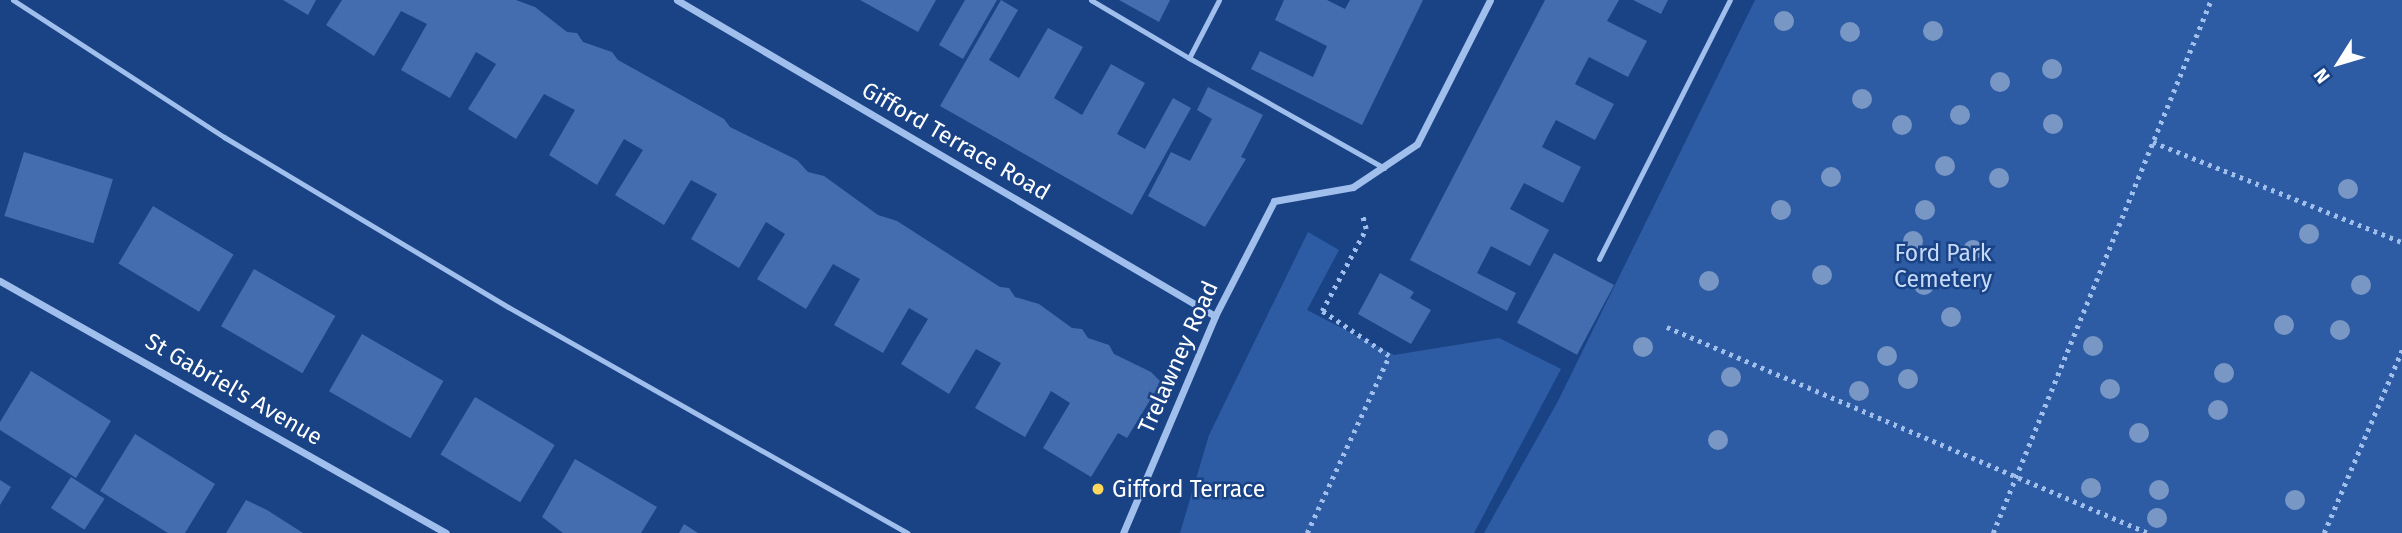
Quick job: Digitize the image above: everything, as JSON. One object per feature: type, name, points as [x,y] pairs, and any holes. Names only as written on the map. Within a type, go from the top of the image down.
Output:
[{"type":"street","name":"Gifford Terrace Road","points":[[677,0],[1215,316]]},
{"type":"street","points":[[1353,187],[1417,144],[1490,0]]},
{"type":"street","name":"Trelawney Road","points":[[1123,533],[1215,316],[1275,201],[1353,187]]},
{"type":"street","name":"St Gabriel's Avenue","points":[[0,281],[446,533]]},
{"type":"lane","points":[[13,0],[224,137],[496,300],[908,533]]},
{"type":"lane","points":[[1091,0],[1384,168]]},
{"type":"lane","points":[[1189,58],[1219,0]]},
{"type":"lane","points":[[1599,259],[1730,0]]},
{"type":"path","points":[[1993,533],[2211,0]]},
{"type":"path","points":[[2153,142],[2402,242]]},
{"type":"path","points":[[1307,533],[1389,356],[1322,311],[1366,229],[1353,187]]},
{"type":"path","points":[[1667,327],[2014,479],[2148,533]]},
{"type":"path","points":[[2324,533],[2402,350]]},
{"type":"green space","name":"Ford Park Cemetery","points":[[1755,0],[2402,0],[2402,533],[1484,533],[1558,401]]},
{"type":"green space","points":[[1308,232],[1339,250],[1307,310],[1394,355],[1499,338],[1561,369],[1474,533],[1180,533],[1209,435]]},
{"type":"building","points":[[283,0],[316,0],[308,15]]},
{"type":"building","points":[[342,0],[516,0],[535,7],[567,32],[577,33],[583,42],[612,52],[618,60],[724,119],[730,127],[797,160],[808,172],[824,176],[878,215],[897,221],[1000,287],[1009,288],[1015,297],[1039,304],[1072,328],[1082,329],[1088,338],[1109,345],[1114,354],[1151,372],[1161,382],[1127,438],[1118,433],[1091,477],[1043,448],[1070,403],[1051,391],[1025,437],[975,408],[1001,363],[976,349],[949,394],[901,364],[928,319],[909,308],[883,353],[834,325],[860,279],[833,264],[806,309],[757,279],[785,234],[766,222],[739,268],[691,239],[717,194],[691,180],[664,225],[615,195],[643,150],[624,139],[597,185],[549,155],[575,110],[544,94],[516,139],[468,109],[496,64],[476,52],[450,98],[401,70],[427,24],[401,11],[374,56],[326,25]]},
{"type":"building","points":[[860,0],[936,0],[918,32]]},
{"type":"building","points":[[965,0],[997,0],[963,59],[939,45]]},
{"type":"building","points":[[1001,0],[1018,10],[989,60],[1019,78],[1048,28],[1083,47],[1054,98],[1082,115],[1111,64],[1145,83],[1117,134],[1145,149],[1173,98],[1191,108],[1132,215],[940,106]]},
{"type":"building","points":[[1119,0],[1170,0],[1159,22]]},
{"type":"building","points":[[1284,0],[1327,0],[1345,9],[1350,0],[1423,0],[1362,125],[1251,69],[1260,51],[1313,77],[1327,46],[1275,20]]},
{"type":"building","points":[[1545,0],[1619,0],[1607,21],[1647,41],[1628,77],[1589,57],[1575,84],[1614,104],[1595,140],[1556,120],[1549,133],[1542,147],[1581,167],[1563,203],[1524,183],[1510,209],[1549,230],[1530,266],[1491,246],[1477,273],[1516,293],[1507,311],[1410,260]]},
{"type":"building","points":[[1633,0],[1668,0],[1661,14]]},
{"type":"building","points":[[1208,87],[1263,115],[1241,157],[1246,159],[1205,227],[1148,196],[1171,152],[1190,161],[1212,119],[1197,110]]},
{"type":"building","points":[[24,152],[113,179],[93,243],[4,216]]},
{"type":"building","points":[[153,206],[234,254],[199,312],[118,263]]},
{"type":"building","points":[[1554,253],[1614,285],[1577,355],[1517,323]]},
{"type":"building","points":[[254,269],[335,316],[302,373],[221,326]]},
{"type":"building","points":[[1380,273],[1414,292],[1410,298],[1431,310],[1411,344],[1358,314]]},
{"type":"building","points":[[362,334],[443,381],[410,438],[329,391]]},
{"type":"building","points":[[31,371],[111,421],[76,478],[0,430],[0,422]]},
{"type":"building","points":[[475,397],[555,445],[520,502],[440,454]]},
{"type":"building","points":[[135,434],[215,484],[185,533],[168,533],[100,491]]},
{"type":"building","points":[[575,459],[657,507],[641,533],[563,533],[542,517]]},
{"type":"building","points":[[71,477],[105,499],[84,530],[51,508]]},
{"type":"building","points":[[0,480],[11,487],[0,505]]},
{"type":"building","points":[[246,500],[267,510],[303,533],[226,533]]},
{"type":"building","points":[[684,524],[698,533],[679,533]]},
{"type":"place","name":"Gifford Terrace","points":[[1098,489]]}]
